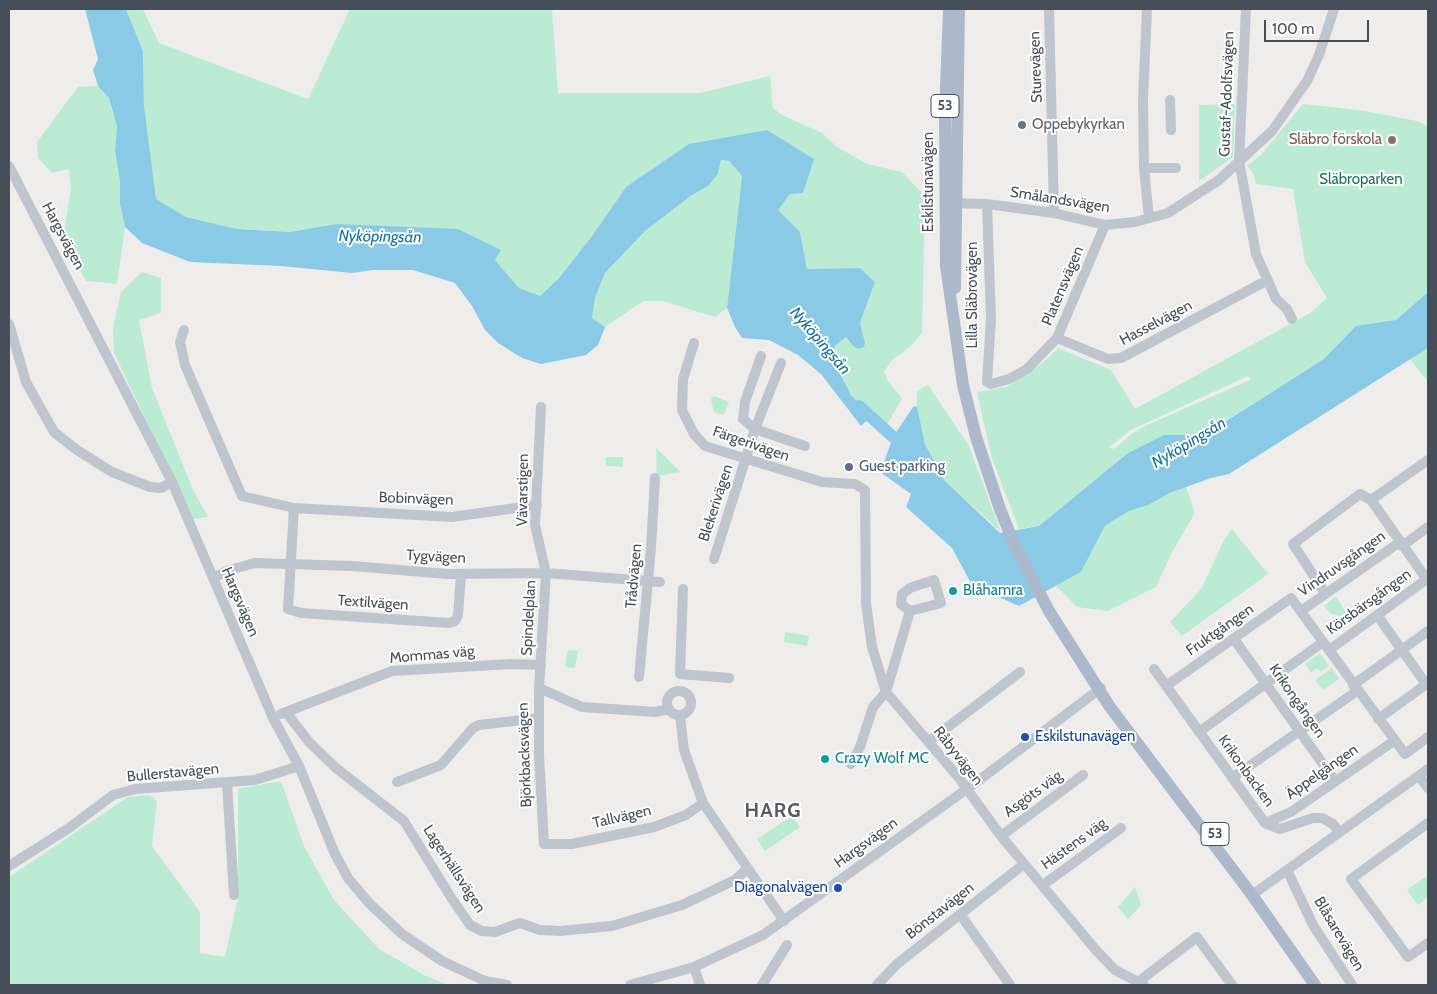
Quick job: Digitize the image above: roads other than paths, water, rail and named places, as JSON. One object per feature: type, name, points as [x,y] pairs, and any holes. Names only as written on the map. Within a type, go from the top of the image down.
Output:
[{"type":"main road","name":"Eskilstunavägen","points":[[949,9],[945,115],[951,203]]},
{"type":"main road","name":"Eskilstunavägen","points":[[958,9],[951,203],[946,266],[963,385],[976,437],[1000,510],[1014,544],[1049,611],[1101,688],[1110,707],[1255,893],[1321,985]]},
{"type":"main road","name":"Eskilstunavägen","points":[[1255,893],[1315,985]]},
{"type":"street","name":"Sturevägen","points":[[1049,9],[1054,213]]},
{"type":"street","points":[[1147,9],[1143,100],[1144,168],[1149,218]]},
{"type":"street","name":"Gustaf-Adolfsvägen","points":[[1246,9],[1239,161],[1256,254],[1266,281],[1276,299],[1287,309],[1292,319]]},
{"type":"street","name":"Smålandsvägen","points":[[951,203],[987,204],[1054,213],[1105,224],[1135,222],[1168,213],[1219,180],[1272,131],[1307,80],[1319,56],[1334,9]]},
{"type":"street","points":[[1170,100],[1171,130]]},
{"type":"street","name":"Hargsvägen","points":[[9,166],[172,482],[273,718],[299,766],[335,854],[348,878],[369,903],[402,934],[442,960],[485,981],[507,985]]},
{"type":"street","points":[[1144,168],[1176,168]]},
{"type":"street","name":"Lilla Släbrovägen","points":[[987,204],[991,319],[987,382],[991,384]]},
{"type":"street","name":"Platensvägen","points":[[991,384],[1009,379],[1027,369],[1057,338],[1105,224]]},
{"type":"street","name":"Hasselvägen","points":[[1057,338],[1108,359],[1121,358],[1266,281]]},
{"type":"street","points":[[9,324],[26,382],[54,432],[77,450],[112,472],[150,487],[161,488],[172,482]]},
{"type":"street","name":"Bobinvägen","points":[[184,330],[180,342],[185,365],[242,496],[294,508],[452,517],[537,505]]},
{"type":"street","name":"Färgerivägen","points":[[694,343],[683,379],[682,410],[694,434],[705,446],[822,482],[855,484],[865,490]]},
{"type":"street","points":[[761,356],[745,402],[743,419],[755,429],[805,446]]},
{"type":"street","name":"Blekerivägen","points":[[714,558],[755,429],[781,363]]},
{"type":"street","name":"Vävarstigen","points":[[541,407],[535,525],[546,573]]},
{"type":"street","points":[[1371,500],[1428,460]]},
{"type":"street","name":"Trådvägen","points":[[639,677],[655,478]]},
{"type":"street","name":"Råbyvägen","points":[[865,490],[866,603],[872,647],[886,692],[966,788],[1024,864],[1115,970],[1141,984]]},
{"type":"street","points":[[1325,593],[1293,544],[1360,494],[1371,500],[1401,544],[1427,576]]},
{"type":"street","points":[[289,564],[294,508]]},
{"type":"street","name":"Vindruvsgången","points":[[1301,611],[1325,593],[1428,527]]},
{"type":"street","name":"Tygvägen","points":[[213,578],[230,570],[255,563],[461,574],[546,573],[660,582]]},
{"type":"street","name":"Textilvägen","points":[[289,564],[288,610],[301,613],[449,623],[458,616],[461,574]]},
{"type":"street","name":"Spindelplan","points":[[542,665],[546,573]]},
{"type":"street","name":"Körsbärsgången","points":[[1199,732],[1266,683],[1377,615],[1427,576]]},
{"type":"street","points":[[679,692],[684,589]]},
{"type":"street","name":"Fruktgången","points":[[1166,686],[1290,598],[1301,611]]},
{"type":"street","points":[[851,764],[860,747],[873,707],[886,692],[910,611]]},
{"type":"street","points":[[1301,611],[1404,754],[1428,737]]},
{"type":"street","points":[[1377,615],[1427,684],[1378,719]]},
{"type":"street","points":[[1232,778],[1299,732],[1428,631]]},
{"type":"street","name":"Krikongången","points":[[1234,639],[1335,781]]},
{"type":"street","name":"Mommas väg","points":[[273,718],[392,671],[511,664],[542,665]]},
{"type":"street","name":"Björkbacksvägen","points":[[542,665],[539,688],[539,718],[544,844]]},
{"type":"street","name":"Krikonbacken","points":[[1154,669],[1265,823],[1280,829],[1313,818],[1322,818],[1333,824],[1339,832]]},
{"type":"street","points":[[928,742],[1020,672]]},
{"type":"street","points":[[680,674],[729,678]]},
{"type":"street","points":[[539,688],[582,707],[655,712],[670,709],[680,715]]},
{"type":"street","name":"Hargsvägen","points":[[632,985],[694,967],[737,948],[784,921],[1101,688]]},
{"type":"street","points":[[670,709],[669,699],[673,694],[679,692],[687,694],[691,701],[690,709],[680,715]]},
{"type":"street","name":"Lagerhällsvägen","points":[[286,712],[310,742],[336,768],[404,821],[470,925],[482,931],[495,932],[520,924],[540,930],[560,931],[612,926],[682,905],[734,880],[747,869]]},
{"type":"street","points":[[680,715],[684,750],[703,803],[784,921]]},
{"type":"street","points":[[397,782],[441,765],[473,728],[479,725],[539,718]]},
{"type":"street","name":"Äppelgången","points":[[1265,823],[1291,812],[1394,741]]},
{"type":"street","name":"Bullerstavägen","points":[[9,866],[69,828],[113,795],[135,789],[255,780],[299,766]]},
{"type":"street","points":[[1255,893],[1428,769]]},
{"type":"street","name":"Asgöts väg","points":[[1001,836],[1083,775]]},
{"type":"street","points":[[1419,776],[1428,788]]},
{"type":"street","points":[[227,783],[234,895]]},
{"type":"street","name":"Tallvägen","points":[[544,844],[572,844],[654,827],[686,815],[703,803]]},
{"type":"street","points":[[1428,823],[1352,879],[1408,957],[1428,943]]},
{"type":"street","name":"Hästens väg","points":[[1043,885],[1121,828]]},
{"type":"street","name":"Bönstavägen","points":[[877,985],[897,964],[1024,864]]},
{"type":"street","name":"Blåsarevägen","points":[[1287,870],[1312,925],[1352,985]]},
{"type":"street","points":[[960,914],[1010,985]]},
{"type":"street","points":[[1141,984],[1197,936],[1232,985]]},
{"type":"street","points":[[762,985],[787,945]]},
{"type":"street","points":[[694,967],[700,985]]},
{"type":"water","points":[[85,9],[126,9],[143,51],[144,106],[156,199],[186,217],[237,229],[290,232],[336,224],[458,229],[501,250],[495,260],[519,288],[540,296],[559,278],[592,236],[626,187],[689,144],[767,130],[814,159],[803,193],[790,194],[778,210],[800,232],[807,269],[860,268],[875,282],[860,323],[865,342],[864,347],[859,349],[853,346],[846,337],[836,345],[830,355],[851,395],[871,416],[861,426],[821,374],[798,355],[769,340],[742,338],[735,327],[727,308],[742,176],[729,161],[721,160],[718,174],[708,186],[692,195],[645,231],[605,273],[595,298],[592,318],[605,327],[598,345],[586,355],[541,364],[522,358],[498,343],[485,330],[472,306],[455,283],[413,270],[373,270],[352,273],[281,266],[190,262],[142,243],[125,227],[120,204],[120,182],[115,151],[117,126],[109,98],[98,86],[93,70],[98,59]]},
{"type":"water","points":[[1428,292],[1428,348],[1229,474],[1211,478],[1170,493],[1148,505],[1129,511],[1105,526],[1081,572],[1019,606],[972,585],[952,548],[906,507],[911,494],[883,474],[884,462],[893,437],[913,407],[917,406],[925,444],[943,479],[1000,533],[1039,526],[1128,453],[1164,435],[1192,435],[1212,430],[1324,359],[1356,326],[1396,320]]},
{"type":"waterway","name":"Nyköpingsån","points":[[859,406],[893,437],[908,444]]},
{"type":"place","name":"Oppebykyrkan","points":[[1022,125]]},
{"type":"place","name":"Släbro förskola","points":[[1392,140]]},
{"type":"place","name":"Guest parking","points":[[849,467]]},
{"type":"place","name":"Blåhamra","points":[[953,591]]},
{"type":"place","name":"Eskilstunavägen","points":[[1025,737]]},
{"type":"place","name":"Crazy Wolf MC","points":[[825,759]]},
{"type":"place","name":"Diagonalvägen","points":[[838,888]]},
{"type":"district","name":"HARG","points":[[773,811]]},
{"type":"park label","name":"Släbroparken","points":[[1361,180]]}]
